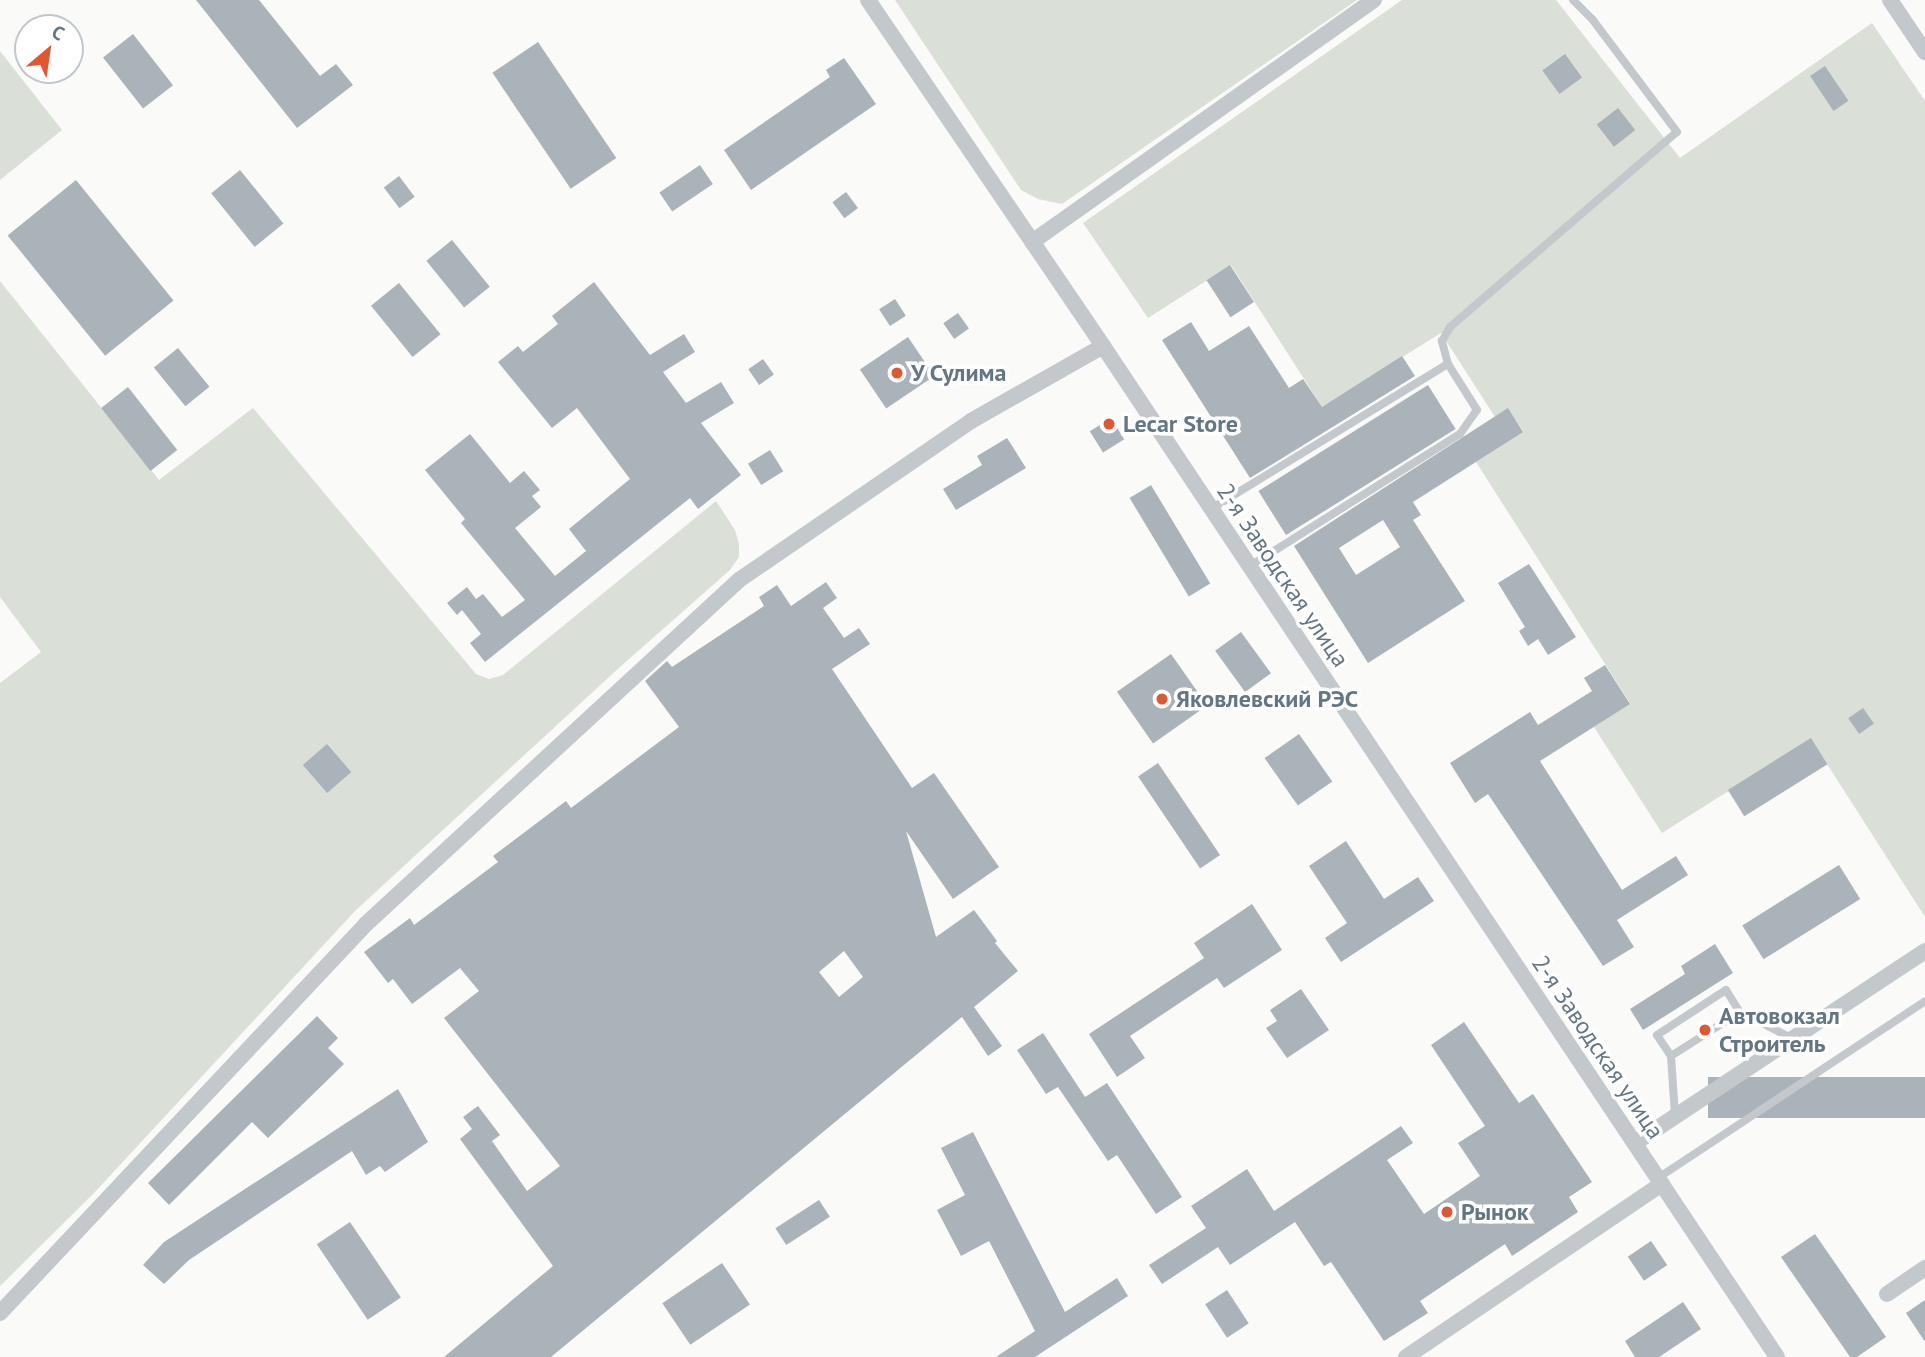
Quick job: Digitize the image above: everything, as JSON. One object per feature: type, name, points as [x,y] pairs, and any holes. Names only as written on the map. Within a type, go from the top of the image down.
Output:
[{"type":"street","name":"2-я Заводская улица","points":[[868,0],[1103,346],[1777,1357]]},
{"type":"street","points":[[1032,242],[1374,0]]},
{"type":"street","points":[[1890,0],[1925,52]]},
{"type":"street","points":[[0,1313],[366,924],[739,580],[971,421],[1103,346]]},
{"type":"street","points":[[1635,1143],[1925,951]]},
{"type":"street","points":[[1406,1357],[1660,1181]]},
{"type":"street","points":[[1888,1294],[1925,1268]]},
{"type":"lane","points":[[1250,566],[1460,434],[1477,410],[1448,364],[1442,341],[1450,327],[1677,132],[1593,20],[1573,0]]},
{"type":"lane","points":[[1212,509],[1448,364]]},
{"type":"lane","points":[[1675,1116],[1671,1056],[1657,1035],[1726,990],[1740,1012],[1793,1039]]},
{"type":"lane","points":[[1660,1181],[1925,1001]]},
{"type":"lane","points":[[1671,1056],[1740,1012]]},
{"type":"shaded area","points":[[895,0],[1357,0],[1062,204],[1038,199],[1021,190]]},
{"type":"shaded area","points":[[1402,0],[1556,0],[1680,158],[1872,23],[1925,101],[1925,917],[1811,739],[1662,833],[1594,727],[1630,703],[1476,462],[1523,431],[1508,409],[1495,417],[1441,333],[1322,407],[1231,265],[1148,318],[1083,223]]},
{"type":"shaded area","points":[[0,51],[14,69],[14,84],[26,84],[62,130],[0,180]]},
{"type":"shaded area","points":[[0,281],[159,480],[253,408],[476,674],[489,679],[503,675],[716,501],[735,530],[739,557],[730,570],[621,666],[355,911],[94,1193],[0,1286],[0,683],[41,652],[0,597]]},
{"type":"building","points":[[196,0],[259,0],[320,76],[336,64],[353,85],[297,128]]},
{"type":"building","points":[[133,34],[173,85],[143,109],[103,57]]},
{"type":"building","points":[[538,42],[616,158],[571,189],[492,73]]},
{"type":"building","points":[[1565,54],[1582,77],[1559,94],[1542,70]]},
{"type":"building","points":[[844,58],[876,104],[751,190],[724,150],[830,77],[826,70]]},
{"type":"building","points":[[1825,66],[1848,101],[1834,111],[1810,76]]},
{"type":"building","points":[[1618,108],[1635,130],[1614,147],[1597,125]]},
{"type":"building","points":[[700,165],[713,184],[672,211],[659,192]]},
{"type":"building","points":[[240,170],[283,224],[255,247],[211,193]]},
{"type":"building","points":[[399,176],[415,197],[399,208],[384,187]]},
{"type":"building","points":[[76,180],[174,300],[105,356],[8,235]]},
{"type":"building","points":[[846,192],[858,208],[844,218],[832,202]]},
{"type":"building","points":[[452,240],[490,287],[464,307],[426,261]]},
{"type":"building","points":[[1230,265],[1254,302],[1230,317],[1207,280]]},
{"type":"building","points":[[594,282],[650,355],[684,334],[695,352],[663,372],[686,403],[721,382],[734,403],[701,423],[741,475],[698,509],[690,498],[485,662],[470,643],[481,634],[462,610],[457,615],[447,603],[467,587],[476,599],[483,594],[502,617],[525,600],[461,523],[465,519],[425,470],[470,434],[510,483],[524,471],[540,490],[532,496],[541,507],[515,528],[555,576],[586,551],[569,529],[630,479],[577,408],[552,428],[498,362],[518,346],[523,352],[558,324],[552,316]]},
{"type":"building","points":[[399,283],[441,334],[413,357],[371,306]]},
{"type":"building","points":[[895,299],[906,316],[890,326],[879,309]]},
{"type":"building","points":[[958,313],[969,329],[954,339],[943,323]]},
{"type":"building","points":[[1191,322],[1209,351],[1249,326],[1289,388],[1303,379],[1322,407],[1402,356],[1415,376],[1250,478],[1162,340]]},
{"type":"building","name":"У Сулима","points":[[908,337],[934,376],[886,408],[860,369]]},
{"type":"building","points":[[178,348],[209,387],[185,406],[154,368]]},
{"type":"building","points":[[763,359],[774,375],[759,385],[748,369]]},
{"type":"building","points":[[1428,385],[1456,429],[1286,535],[1258,491]]},
{"type":"building","points":[[128,387],[177,450],[150,471],[101,408]]},
{"type":"building","points":[[1508,408],[1523,432],[1413,502],[1421,515],[1413,520],[1465,601],[1368,663],[1294,546]],"holes":[[[1383,520],[1400,547],[1356,575],[1339,548]]]},
{"type":"building","points":[[1111,418],[1124,439],[1103,452],[1090,431]]},
{"type":"building","points":[[1007,438],[1026,468],[956,510],[943,489],[982,465],[977,456]]},
{"type":"building","points":[[770,450],[783,471],[761,485],[748,464]]},
{"type":"building","points":[[1151,485],[1210,584],[1189,596],[1130,498]]},
{"type":"building","points":[[1529,564],[1576,637],[1548,655],[1538,639],[1528,646],[1519,631],[1525,627],[1498,583]]},
{"type":"building","points":[[826,582],[837,598],[823,608],[844,638],[859,628],[870,644],[832,669],[912,788],[934,773],[999,867],[953,899],[906,831],[936,937],[974,910],[997,941],[995,943],[1018,971],[974,1007],[1002,1046],[988,1056],[962,1017],[551,1357],[444,1357],[553,1266],[460,1139],[472,1129],[463,1117],[478,1106],[500,1135],[492,1141],[527,1191],[560,1166],[444,1018],[479,991],[460,968],[412,1004],[393,979],[388,983],[364,952],[410,918],[414,925],[498,862],[493,856],[566,801],[571,808],[679,727],[645,681],[667,661],[672,667],[764,606],[759,597],[777,585],[791,606]],"holes":[[[844,951],[863,977],[839,997],[819,972]]]},
{"type":"building","points":[[1241,632],[1271,673],[1245,692],[1215,651]]},
{"type":"building","name":"Яковлевский РЭС","points":[[1171,654],[1207,706],[1153,743],[1117,692]]},
{"type":"building","points":[[1605,665],[1630,704],[1540,761],[1622,890],[1676,856],[1688,875],[1617,920],[1634,947],[1603,966],[1488,794],[1475,803],[1450,763],[1530,712],[1538,725],[1592,691],[1584,678]]},
{"type":"building","points":[[1863,708],[1874,724],[1859,734],[1848,718]]},
{"type":"building","points":[[1299,734],[1332,782],[1298,806],[1265,758]]},
{"type":"building","points":[[1811,738],[1827,764],[1744,816],[1728,790]]},
{"type":"building","points":[[327,744],[351,772],[327,793],[303,765]]},
{"type":"building","points":[[1158,763],[1220,855],[1200,868],[1138,776]]},
{"type":"building","points":[[1346,841],[1384,899],[1418,877],[1434,901],[1341,962],[1325,938],[1347,923],[1309,866]]},
{"type":"building","points":[[1839,865],[1860,899],[1764,959],[1742,925]]},
{"type":"building","points":[[1252,904],[1282,950],[1224,988],[1217,978],[1130,1036],[1145,1058],[1117,1077],[1089,1034],[1204,958],[1194,943]]},
{"type":"building","points":[[1715,944],[1733,973],[1643,1030],[1630,1009],[1685,974],[1681,966]]},
{"type":"building","points":[[1301,989],[1329,1030],[1287,1058],[1266,1028],[1277,1021],[1270,1010]]},
{"type":"building","points":[[317,1016],[338,1038],[328,1048],[344,1064],[268,1138],[252,1122],[169,1205],[148,1183]]},
{"type":"building","points":[[1464,1022],[1519,1103],[1533,1094],[1592,1182],[1569,1197],[1578,1212],[1512,1256],[1505,1244],[1420,1301],[1428,1313],[1384,1341],[1331,1262],[1324,1266],[1295,1222],[1230,1265],[1218,1247],[1162,1284],[1149,1265],[1206,1228],[1191,1206],[1247,1169],[1274,1211],[1401,1126],[1413,1143],[1387,1160],[1424,1214],[1480,1176],[1458,1143],[1485,1126],[1431,1045]]},
{"type":"building","points":[[1043,1033],[1085,1097],[1107,1083],[1182,1197],[1156,1214],[1117,1155],[1108,1161],[1058,1087],[1046,1094],[1017,1050]]},
{"type":"building","points":[[1708,1077],[1925,1077],[1925,1118],[1708,1118]]},
{"type":"building","points":[[398,1089],[428,1142],[385,1172],[380,1166],[366,1175],[352,1151],[189,1260],[164,1284],[143,1265],[164,1242]]},
{"type":"building","points":[[973,1132],[1065,1312],[1117,1278],[1128,1296],[1035,1357],[996,1357],[1035,1331],[989,1241],[961,1256],[937,1210],[965,1195],[941,1148]]},
{"type":"building","points":[[819,1200],[830,1217],[786,1245],[775,1228]]},
{"type":"building","points":[[350,1222],[401,1297],[368,1320],[317,1244]]},
{"type":"building","points":[[1815,1234],[1886,1337],[1857,1357],[1850,1357],[1781,1257]]},
{"type":"building","points":[[1651,1241],[1667,1265],[1644,1281],[1628,1257]]},
{"type":"building","points":[[722,1263],[750,1304],[690,1345],[662,1303]]},
{"type":"building","points":[[1227,1290],[1249,1324],[1227,1338],[1205,1304]]},
{"type":"building","points":[[1925,1300],[1925,1342],[1906,1313]]},
{"type":"building","points":[[1683,1302],[1701,1329],[1659,1357],[1635,1357],[1625,1341]]},
{"type":"place","name":"У Сулима","points":[[897,373]]},
{"type":"place","name":"Lecar Store","points":[[1109,424]]},
{"type":"place","name":"Яковлевский РЭС","points":[[1162,699]]},
{"type":"place","name":"Автовокзал Строитель","points":[[1705,1030]]},
{"type":"place","name":"Рынок","points":[[1447,1212]]}]
